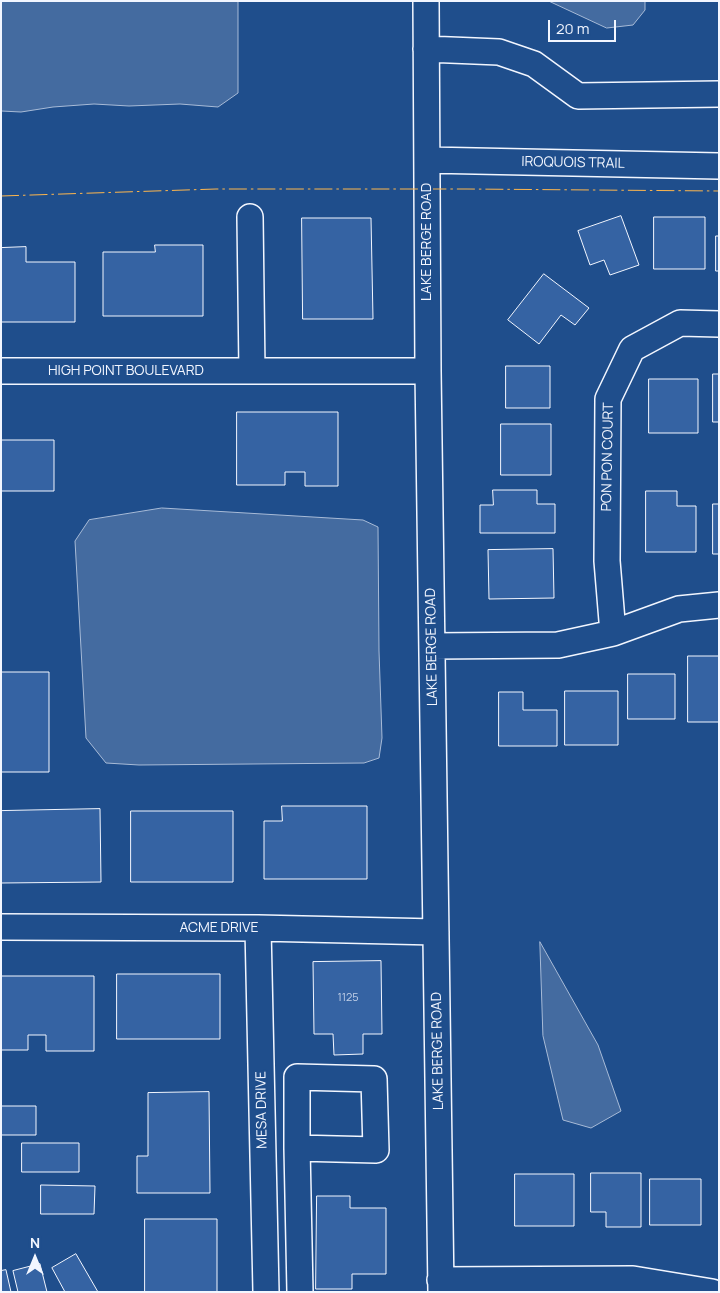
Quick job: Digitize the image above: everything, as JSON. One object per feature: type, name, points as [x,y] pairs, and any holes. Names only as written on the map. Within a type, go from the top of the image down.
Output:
[{"type":"street","name":"LAKE BERGE ROAD","points":[[426,1],[428,371],[440,1286]]},
{"type":"street","points":[[426,50],[499,52],[534,64],[578,96],[719,94]]},
{"type":"street","name":"IROQUOIS TRAIL","points":[[427,160],[719,166]]},
{"type":"street","points":[[250,217],[252,371]]},
{"type":"street","name":"PON PON COURT","points":[[613,633],[607,561],[608,399],[632,349],[680,323],[719,324]]},
{"type":"street","name":"HIGH POINT BOULEVARD","points":[[1,371],[428,371]]},
{"type":"street","points":[[432,646],[558,645],[613,633],[679,609],[719,605]]},
{"type":"street","name":"ACME DRIVE","points":[[1,927],[258,928],[436,932]]},
{"type":"street","name":"MESA DRIVE","points":[[258,928],[266,1292]]},
{"type":"street","points":[[297,1148],[300,1292]]},
{"type":"street","points":[[440,1286],[634,1285],[712,1292]]},
{"type":"water","points":[[1,1],[238,1],[238,93],[218,107],[180,104],[129,106],[94,104],[21,112],[1,111]]},
{"type":"water","points":[[549,1],[645,1],[645,10],[633,25],[607,28]]},
{"type":"water","points":[[162,508],[363,520],[378,527],[382,738],[379,758],[364,763],[139,765],[106,763],[86,738],[75,541],[89,520]]},
{"type":"water","points":[[540,942],[598,1045],[621,1111],[591,1128],[563,1120],[543,1036]]},
{"type":"building","points":[[621,216],[639,265],[610,275],[604,260],[590,265],[578,231]]},
{"type":"building","points":[[654,217],[705,217],[705,269],[654,269]]},
{"type":"building","points":[[302,218],[371,218],[373,319],[303,319]]},
{"type":"building","points":[[716,236],[719,236],[719,271],[716,271]]},
{"type":"building","points":[[155,245],[203,245],[203,316],[103,316],[103,252],[155,252]]},
{"type":"building","points":[[26,247],[26,262],[75,262],[75,322],[1,322],[1,248]]},
{"type":"building","points":[[544,274],[589,308],[575,325],[561,315],[539,344],[508,320]]},
{"type":"building","points":[[506,366],[550,366],[550,408],[506,408]]},
{"type":"building","points":[[713,374],[719,374],[719,422],[713,422]]},
{"type":"building","points":[[649,379],[698,379],[698,433],[649,433]]},
{"type":"building","points":[[237,412],[338,412],[338,486],[305,486],[305,472],[285,472],[285,485],[237,485]]},
{"type":"building","points":[[501,424],[551,424],[551,475],[501,475]]},
{"type":"building","points":[[1,440],[54,440],[54,491],[1,491]]},
{"type":"building","points":[[493,490],[537,490],[537,504],[555,504],[555,533],[480,533],[480,505],[493,505]]},
{"type":"building","points":[[646,491],[677,491],[677,506],[696,506],[696,552],[646,552]]},
{"type":"building","points":[[713,504],[719,504],[719,554],[713,554]]},
{"type":"building","points":[[553,549],[554,598],[489,599],[488,550]]},
{"type":"building","points":[[688,656],[719,656],[719,722],[688,722]]},
{"type":"building","points":[[1,672],[49,672],[49,772],[1,772]]},
{"type":"building","points":[[628,674],[675,674],[675,719],[628,719]]},
{"type":"building","points":[[565,691],[618,691],[618,745],[565,745]]},
{"type":"building","points":[[499,692],[523,692],[523,710],[557,710],[557,746],[499,746]]},
{"type":"building","points":[[282,806],[367,806],[367,879],[264,879],[264,821],[282,821]]},
{"type":"building","points":[[100,809],[101,882],[1,883],[1,811]]},
{"type":"building","points":[[131,811],[233,811],[233,882],[131,882]]},
{"type":"building","points":[[381,961],[382,1034],[363,1034],[363,1054],[334,1055],[333,1034],[314,1034],[313,962]]},
{"type":"building","points":[[117,974],[220,974],[220,1039],[117,1039]]},
{"type":"building","points":[[1,976],[94,976],[94,1051],[46,1051],[46,1035],[28,1035],[28,1050],[1,1050]]},
{"type":"building","points":[[209,1092],[210,1193],[137,1193],[137,1156],[148,1156],[148,1093]]},
{"type":"building","points":[[1,1106],[36,1106],[36,1135],[1,1135]]},
{"type":"building","points":[[22,1143],[79,1143],[79,1172],[22,1172]]},
{"type":"building","points":[[591,1173],[641,1173],[641,1227],[606,1227],[606,1212],[591,1212]]},
{"type":"building","points":[[515,1174],[574,1174],[574,1226],[515,1226]]},
{"type":"building","points":[[650,1179],[701,1179],[701,1225],[650,1225]]},
{"type":"building","points":[[41,1185],[95,1186],[94,1214],[41,1214]]},
{"type":"building","points":[[317,1196],[350,1196],[350,1208],[386,1208],[386,1274],[352,1274],[352,1289],[316,1289]]},
{"type":"building","points":[[145,1219],[217,1219],[217,1292],[145,1292]]},
{"type":"building","points":[[76,1254],[98,1292],[65,1292],[52,1268]]},
{"type":"building","points":[[40,1264],[47,1292],[18,1292],[13,1271]]},
{"type":"building","points":[[6,1270],[11,1292],[1,1292],[1,1271]]},
{"type":"power","points":[[1,196],[216,189],[719,191]]}]
